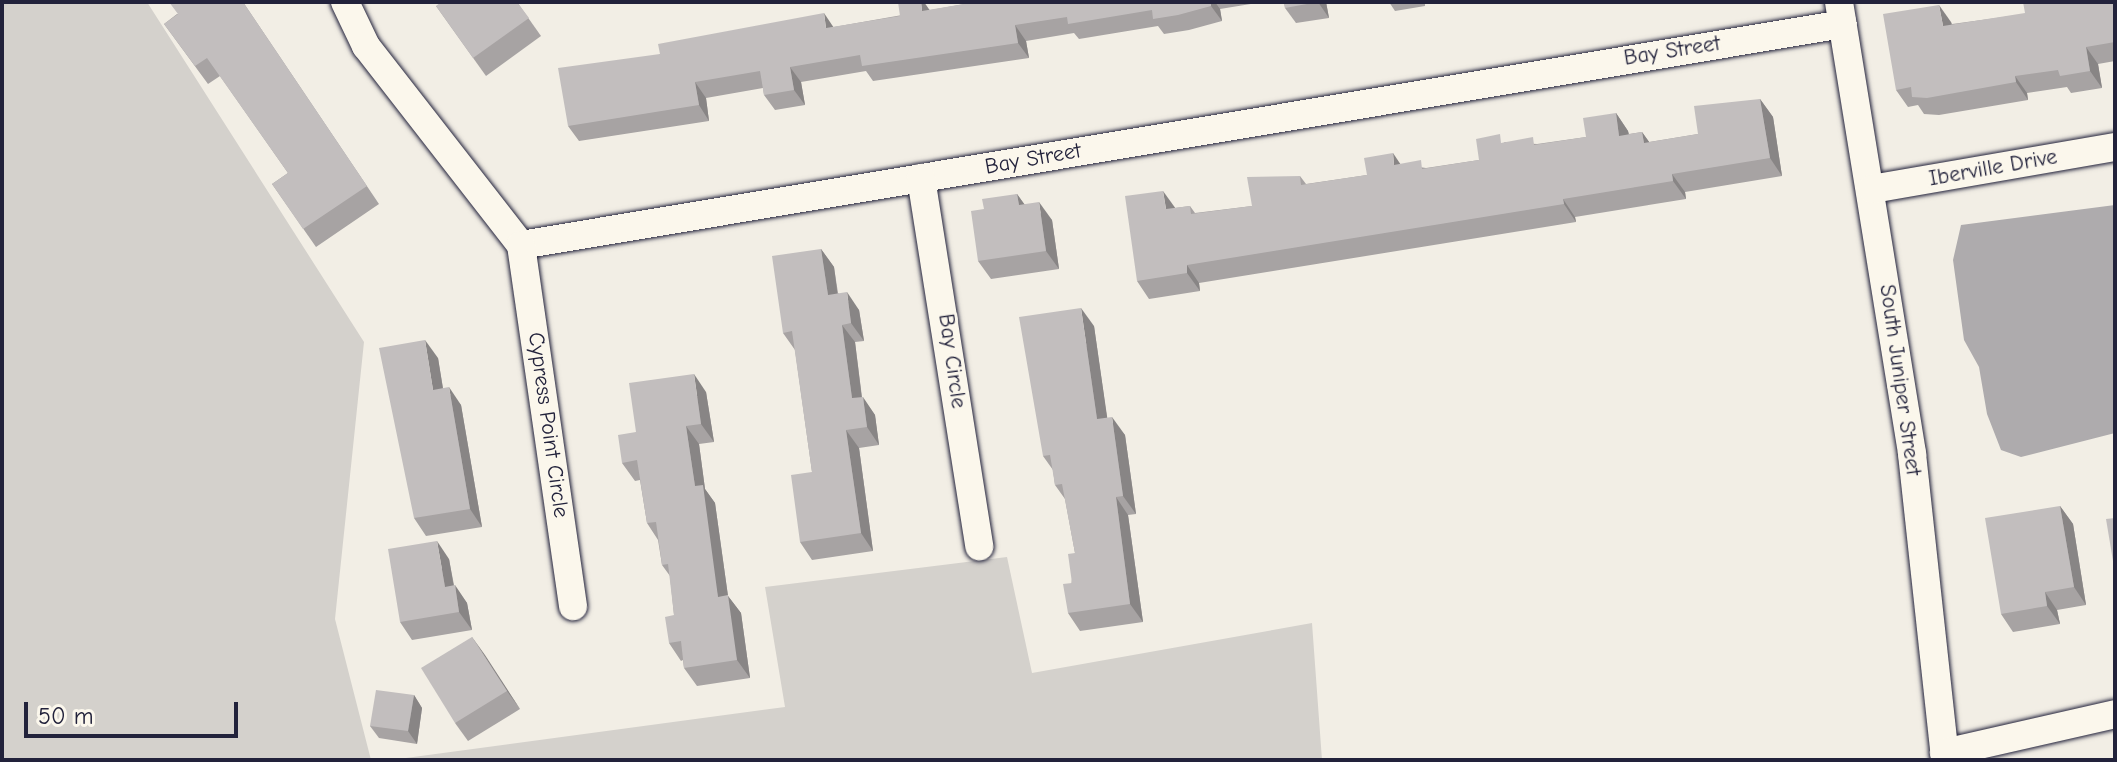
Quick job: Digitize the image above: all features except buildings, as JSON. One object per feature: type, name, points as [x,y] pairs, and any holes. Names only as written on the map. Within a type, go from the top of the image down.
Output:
[{"type":"street","points":[[353,5],[366,46],[521,245]]},
{"type":"street","name":"Bay Street","points":[[521,245],[921,178],[1841,13]]},
{"type":"street","name":"South Juniper Street","points":[[1841,13],[1872,189],[1912,454],[1944,756]]},
{"type":"street","name":"Iberville Drive","points":[[1872,189],[2115,147]]},
{"type":"street","name":"Bay Circle","points":[[921,178],[979,546]]},
{"type":"street","name":"Cypress Point Circle","points":[[521,245],[573,606]]},
{"type":"street","points":[[1944,756],[2115,714]]},
{"type":"shaded area","points":[[2,2],[147,2],[364,342],[335,619],[371,760],[2,760]]},
{"type":"shaded area","points":[[2115,205],[2115,433],[2021,457],[2001,450],[1987,414],[1979,367],[1964,340],[1953,260],[1961,225]]},
{"type":"shaded area","points":[[1007,557],[1032,673],[1312,623],[1322,760],[391,760],[785,707],[765,587]]}]
